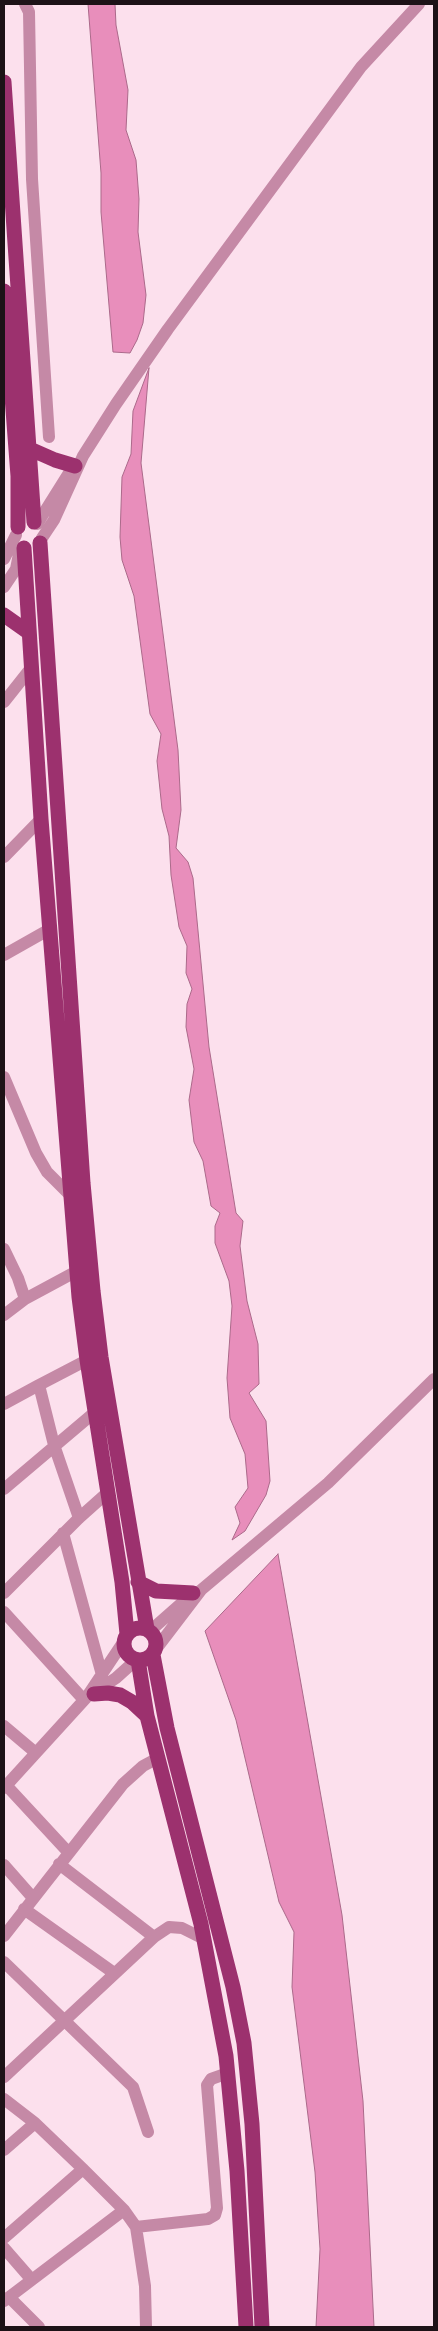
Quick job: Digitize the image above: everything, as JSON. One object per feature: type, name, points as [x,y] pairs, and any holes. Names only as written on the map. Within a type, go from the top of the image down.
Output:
[{"type":"main road","points":[[4,82],[30,449],[39,532],[83,1183],[101,1357],[138,1582],[149,1630],[155,1638],[154,1652],[167,1728],[233,1987],[244,2043],[252,2124],[262,2327]]},
{"type":"main road","points":[[4,291],[18,476],[20,539],[77,1271],[87,1360],[108,1493],[126,1637],[125,1652],[137,1660],[146,1660],[154,1652]]},
{"type":"main road","points":[[30,449],[55,460],[79,461]]},
{"type":"main road","points":[[20,539],[27,522],[39,532]]},
{"type":"main road","points":[[20,539],[32,548],[39,532]]},
{"type":"main road","points":[[4,615],[28,632]]},
{"type":"main road","points":[[138,1582],[156,1591],[197,1592]]},
{"type":"main road","points":[[126,1637],[136,1628],[149,1630]]},
{"type":"main road","points":[[137,1660],[158,1758],[204,1939],[228,2073],[237,2171],[246,2327]]},
{"type":"main road","points":[[88,1697],[108,1692],[120,1695],[132,1702],[148,1716]]},
{"type":"street","points":[[39,532],[54,520],[79,461],[116,404],[244,225],[361,67],[419,4]]},
{"type":"street","points":[[28,7],[32,179],[49,437]]},
{"type":"street","points":[[4,559],[20,539]]},
{"type":"street","points":[[4,587],[16,569],[20,539]]},
{"type":"street","points":[[4,702],[31,668]]},
{"type":"street","points":[[4,857],[41,819]]},
{"type":"street","points":[[4,955],[50,929]]},
{"type":"street","points":[[5,1083],[36,1153],[48,1172],[71,1196]]},
{"type":"street","points":[[4,1248],[18,1278],[25,1299]]},
{"type":"street","points":[[4,1315],[25,1299],[77,1271]]},
{"type":"street","points":[[4,1404],[87,1360]]},
{"type":"street","points":[[149,1630],[328,1484],[434,1379]]},
{"type":"street","points":[[40,1386],[54,1445],[79,1518]]},
{"type":"street","points":[[4,1489],[95,1412]]},
{"type":"street","points":[[4,1593],[79,1518],[108,1493]]},
{"type":"street","points":[[63,1534],[102,1675]]},
{"type":"street","points":[[154,1652],[197,1592]]},
{"type":"street","points":[[4,1612],[88,1697]]},
{"type":"street","points":[[88,1697],[126,1637]]},
{"type":"street","points":[[68,1852],[5,1786],[88,1697],[137,1660]]},
{"type":"street","points":[[4,1726],[36,1753]]},
{"type":"street","points":[[4,1936],[123,1784],[143,1766],[158,1758]]},
{"type":"street","points":[[59,1864],[154,1937]]},
{"type":"street","points":[[4,1866],[33,1898]]},
{"type":"street","points":[[24,1909],[114,1973]]},
{"type":"street","points":[[4,2077],[154,1937],[169,1927],[182,1928],[204,1939]]},
{"type":"street","points":[[4,1962],[63,2022],[132,2087],[148,2132]]},
{"type":"street","points":[[136,2227],[208,2219],[215,2215],[217,2208],[207,2085],[211,2079],[228,2073]]},
{"type":"street","points":[[4,2099],[35,2124],[83,2169],[124,2210],[136,2227],[145,2286],[146,2327]]},
{"type":"street","points":[[4,2150],[35,2124]]},
{"type":"street","points":[[4,2238],[83,2169]]},
{"type":"street","points":[[39,2327],[6,2299],[31,2278],[124,2210]]},
{"type":"street","points":[[4,2248],[31,2278]]},
{"type":"shaded area","points":[[88,4],[115,4],[116,25],[128,90],[126,130],[136,160],[139,199],[138,232],[146,295],[143,323],[130,353],[113,352],[101,212],[101,173]]},
{"type":"shaded area","points":[[149,368],[141,463],[178,750],[181,810],[176,848],[188,862],[193,878],[209,1047],[236,1213],[243,1221],[240,1246],[247,1301],[258,1344],[259,1384],[249,1393],[266,1421],[270,1481],[266,1495],[245,1531],[232,1540],[240,1523],[235,1507],[248,1488],[245,1454],[230,1418],[227,1378],[232,1306],[229,1281],[215,1243],[215,1226],[220,1213],[211,1206],[203,1161],[194,1142],[189,1100],[194,1069],[186,1027],[187,1004],[192,989],[186,973],[187,946],[179,927],[171,875],[169,836],[162,809],[157,761],[161,734],[150,714],[134,596],[122,560],[120,537],[122,477],[131,454],[133,411]]},
{"type":"shaded area","points":[[278,1554],[342,1915],[363,2101],[374,2327],[316,2327],[320,2249],[315,2172],[292,1987],[294,1932],[279,1902],[236,1720],[205,1631]]}]
